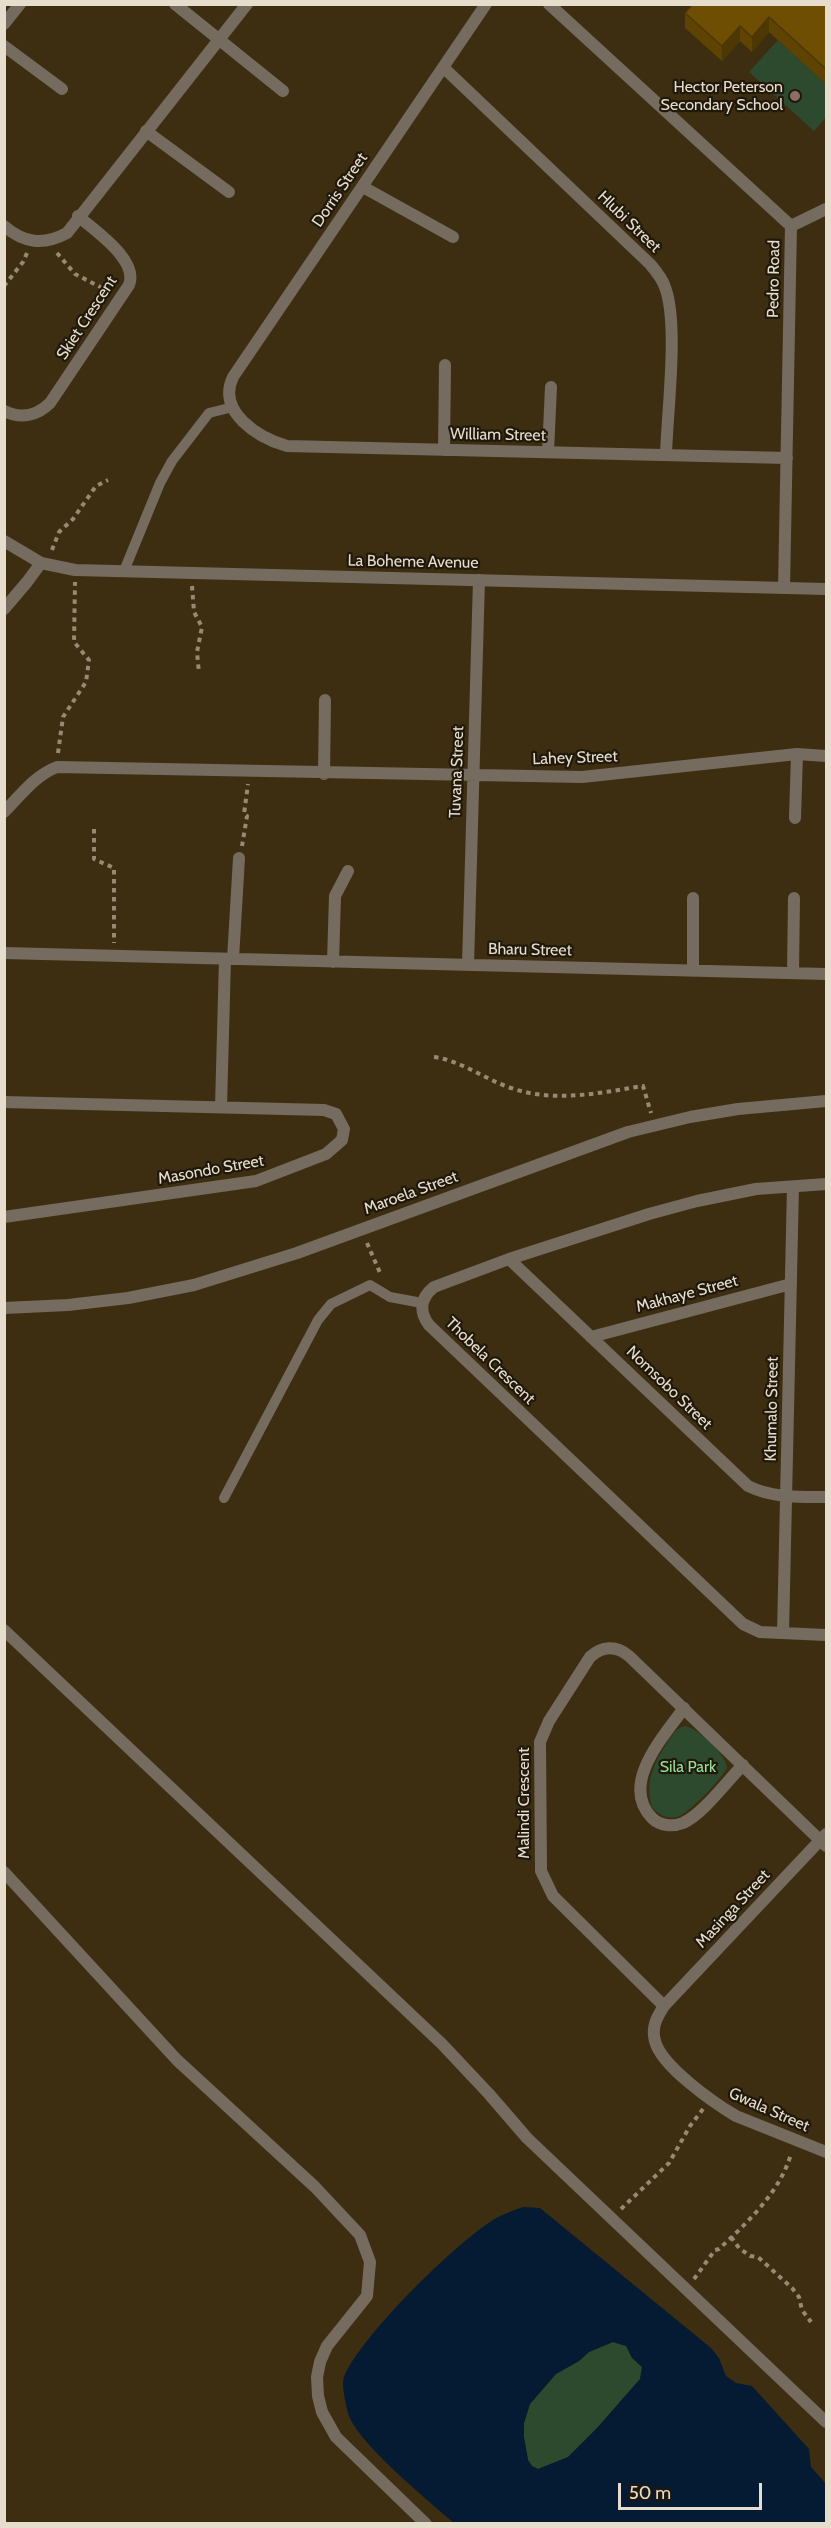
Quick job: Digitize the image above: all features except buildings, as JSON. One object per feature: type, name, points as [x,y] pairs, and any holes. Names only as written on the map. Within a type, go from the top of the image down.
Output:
[{"type":"street","points":[[4,24],[20,4]]},
{"type":"street","points":[[175,4],[283,91]]},
{"type":"street","points":[[4,225],[15,235],[32,241],[47,241],[67,233],[78,216],[247,4]]},
{"type":"street","name":"Dorris Street","points":[[231,403],[230,387],[233,377],[486,4]]},
{"type":"street","name":"Pedro Road","points":[[549,4],[791,226],[784,588]]},
{"type":"street","points":[[4,46],[62,89]]},
{"type":"street","name":"Hlubi Street","points":[[444,68],[650,264],[665,286],[669,303],[671,334],[666,455]]},
{"type":"street","points":[[146,131],[229,192]]},
{"type":"street","points":[[363,187],[453,237]]},
{"type":"street","points":[[791,226],[826,209]]},
{"type":"street","name":"Skiet Crescent","points":[[4,411],[16,415],[32,415],[50,403],[132,279],[130,266],[78,216]]},
{"type":"street","points":[[444,450],[445,365]]},
{"type":"street","points":[[548,452],[551,387]]},
{"type":"street","name":"William Street","points":[[231,403],[244,423],[262,437],[287,446],[787,458]]},
{"type":"street","name":"La Boheme Avenue","points":[[4,542],[44,564],[75,570],[826,589]]},
{"type":"street","points":[[4,609],[44,564]]},
{"type":"street","name":"Tuvana Street","points":[[468,965],[479,580]]},
{"type":"street","points":[[324,774],[325,700]]},
{"type":"street","points":[[795,818],[797,754]]},
{"type":"street","name":"Lahey Street","points":[[57,767],[324,774],[582,777],[797,754],[826,756]]},
{"type":"street","points":[[4,813],[31,783],[43,773],[57,767]]},
{"type":"street","points":[[222,1107],[229,959],[239,858]]},
{"type":"street","points":[[333,962],[335,896],[348,871]]},
{"type":"street","points":[[693,898],[693,970]]},
{"type":"street","points":[[793,973],[794,898]]},
{"type":"street","name":"Bharu Street","points":[[4,953],[826,974]]},
{"type":"street","name":"Maroela Street","points":[[4,1308],[80,1304],[128,1298],[195,1285],[251,1268],[601,1140],[654,1125],[738,1109],[826,1101]]},
{"type":"street","name":"Masondo Street","points":[[4,1102],[324,1110],[340,1119],[344,1134],[338,1146],[326,1154],[256,1181],[4,1217]]},
{"type":"street","points":[[422,1303],[428,1291],[434,1287],[509,1258],[649,1214],[756,1189],[826,1184]]},
{"type":"street","name":"Khumalo Street","points":[[783,1633],[793,1187]]},
{"type":"street","name":"Nomsobo Street","points":[[509,1258],[742,1481],[757,1491],[786,1497],[826,1497]]},
{"type":"street","name":"Makhaye Street","points":[[591,1337],[791,1284]]},
{"type":"street","name":"Thobela Crescent","points":[[422,1303],[424,1319],[429,1325],[743,1624],[760,1632],[826,1635]]},
{"type":"street","points":[[4,1630],[442,2044],[527,2138],[826,2422]]},
{"type":"street","name":"Malindi Crescent","points":[[664,2006],[553,1896],[547,1887],[540,1863],[538,1753],[540,1742],[549,1721],[590,1657],[604,1648],[624,1652],[824,1840]]},
{"type":"street","points":[[684,1708],[654,1750],[644,1769],[641,1798],[644,1807],[655,1821],[673,1825],[690,1818],[743,1765]]},
{"type":"street","name":"Masinga Street","points":[[664,2006],[824,1840]]},
{"type":"street","points":[[4,1872],[177,2060],[315,2187],[360,2235],[370,2262],[367,2296],[327,2346],[317,2377],[318,2396],[328,2426],[336,2437],[426,2523]]},
{"type":"street","name":"Gwala Street","points":[[664,2006],[654,2025],[655,2041],[658,2049],[679,2073],[709,2099],[736,2116],[826,2152]]},
{"type":"lane","points":[[124,571],[160,483],[172,461],[209,413],[231,403]]},
{"type":"lane","points":[[225,1498],[318,1320],[331,1304],[370,1285],[390,1297],[422,1303]]},
{"type":"path","points":[[4,286],[23,262],[32,241]]},
{"type":"path","points":[[47,241],[75,274],[122,297]]},
{"type":"path","points":[[44,564],[58,532],[73,519],[96,486],[108,480]]},
{"type":"path","points":[[57,767],[63,717],[86,682],[89,660],[74,642],[75,570]]},
{"type":"path","points":[[191,573],[194,612],[202,627],[197,652],[199,673]]},
{"type":"path","points":[[239,858],[247,816],[244,814],[250,771]]},
{"type":"path","points":[[94,829],[94,859],[114,868],[114,956]]},
{"type":"path","points":[[434,1057],[447,1059],[510,1088],[548,1097],[643,1086],[654,1125]]},
{"type":"path","points":[[361,1228],[390,1297]]},
{"type":"path","points":[[612,2218],[669,2163],[690,2126],[701,2114],[709,2099]]},
{"type":"path","points":[[686,2288],[700,2273],[715,2250],[761,2207],[789,2160],[795,2140]]},
{"type":"path","points":[[731,2237],[739,2248],[750,2256],[758,2257],[792,2288],[799,2297],[802,2310],[811,2322]]},
{"type":"green space","points":[[778,40],[826,84],[826,117],[814,131],[749,72]]},
{"type":"green space","name":"Sila Park","points":[[685,1726],[697,1731],[710,1742],[727,1767],[697,1803],[677,1817],[666,1817],[652,1807],[650,1782],[661,1752],[676,1731]]},
{"type":"green space","points":[[613,2342],[626,2346],[642,2367],[640,2379],[568,2457],[538,2469],[532,2466],[528,2460],[524,2437],[524,2423],[530,2404],[556,2374],[579,2361],[589,2352]]},
{"type":"water","points":[[523,2207],[540,2208],[711,2348],[719,2358],[726,2376],[736,2383],[752,2386],[809,2449],[811,2467],[826,2484],[826,2523],[454,2523],[378,2455],[354,2425],[348,2413],[343,2380],[353,2360],[387,2317],[454,2251],[490,2222]],"holes":[[[613,2342],[626,2346],[632,2358],[642,2367],[640,2379],[568,2457],[538,2469],[532,2466],[528,2460],[524,2437],[524,2423],[530,2404],[556,2374],[579,2361],[589,2352]]]},
{"type":"place","name":"Hector Peterson Secondary School","points":[[795,96]]}]
